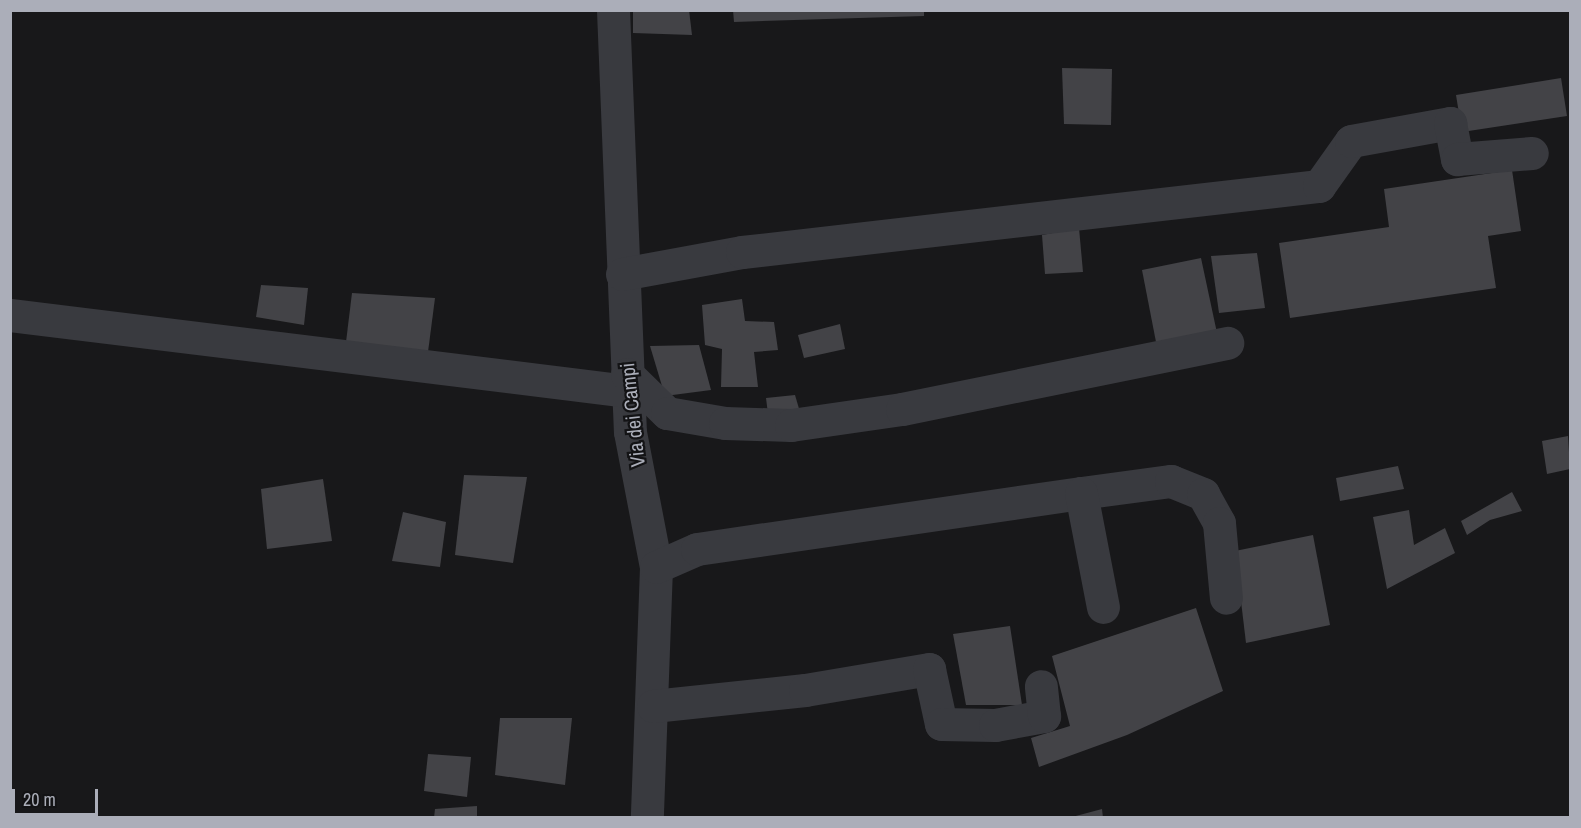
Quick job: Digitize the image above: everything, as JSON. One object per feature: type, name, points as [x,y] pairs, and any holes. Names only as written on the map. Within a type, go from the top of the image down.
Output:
[{"type":"street","name":"Via dei Campi","points":[[614,10],[622,274],[630,432],[656,567],[653,706],[647,818]]},
{"type":"street","points":[[622,274],[754,251],[1319,186],[1351,141],[1449,123],[1457,159],[1532,153]]},
{"type":"street","points":[[10,315],[628,383],[667,413],[725,423],[791,425],[913,406],[1227,344]]},
{"type":"street","points":[[656,567],[698,549],[1171,481],[1203,494],[1219,523],[1226,598]]},
{"type":"street","points":[[1081,493],[1103,607]]},
{"type":"street","points":[[653,706],[805,690],[929,669],[940,724],[995,725],[1044,716],[1041,686]]},
{"type":"building","points":[[633,10],[689,10],[692,35],[633,33]]},
{"type":"building","points":[[733,10],[924,10],[924,16],[734,22]]},
{"type":"building","points":[[1062,68],[1112,69],[1111,125],[1064,124]]},
{"type":"building","points":[[1561,78],[1567,116],[1462,132],[1456,95]]},
{"type":"building","points":[[1512,170],[1521,231],[1488,236],[1496,288],[1290,318],[1279,243],[1389,227],[1384,189]]},
{"type":"building","points":[[1079,228],[1083,272],[1045,274],[1042,235]]},
{"type":"building","points":[[1257,253],[1265,308],[1219,313],[1211,256]]},
{"type":"building","points":[[1201,258],[1217,333],[1156,342],[1142,270]]},
{"type":"building","points":[[261,285],[308,288],[304,325],[256,317]]},
{"type":"building","points":[[352,293],[435,298],[428,352],[346,342]]},
{"type":"building","points":[[742,299],[745,321],[774,322],[778,350],[754,352],[758,387],[721,387],[722,349],[705,345],[702,305]]},
{"type":"building","points":[[840,324],[845,349],[804,358],[798,335]]},
{"type":"building","points":[[699,345],[711,390],[665,396],[650,346]]},
{"type":"building","points":[[795,395],[800,412],[768,414],[766,398]]},
{"type":"building","points":[[1568,436],[1570,469],[1547,474],[1542,441]]},
{"type":"building","points":[[1398,466],[1404,489],[1340,501],[1336,478]]},
{"type":"building","points":[[464,475],[527,477],[513,563],[455,555]]},
{"type":"building","points":[[323,479],[332,541],[267,549],[261,489]]},
{"type":"building","points":[[1512,492],[1522,511],[1490,520],[1467,535],[1461,521]]},
{"type":"building","points":[[1409,510],[1414,545],[1445,528],[1455,553],[1387,589],[1373,517]]},
{"type":"building","points":[[403,512],[446,522],[440,567],[392,561]]},
{"type":"building","points":[[1313,535],[1330,625],[1246,643],[1235,551]]},
{"type":"building","points":[[1196,608],[1223,691],[1127,735],[1039,767],[1031,738],[1070,726],[1052,656]]},
{"type":"building","points":[[1010,626],[1022,705],[966,705],[953,634]]},
{"type":"building","points":[[500,718],[572,718],[565,785],[495,775]]},
{"type":"building","points":[[428,754],[471,757],[467,797],[424,791]]},
{"type":"building","points":[[477,806],[477,818],[434,818],[435,809]]},
{"type":"building","points":[[1102,809],[1103,818],[1072,818],[1072,817]]}]
